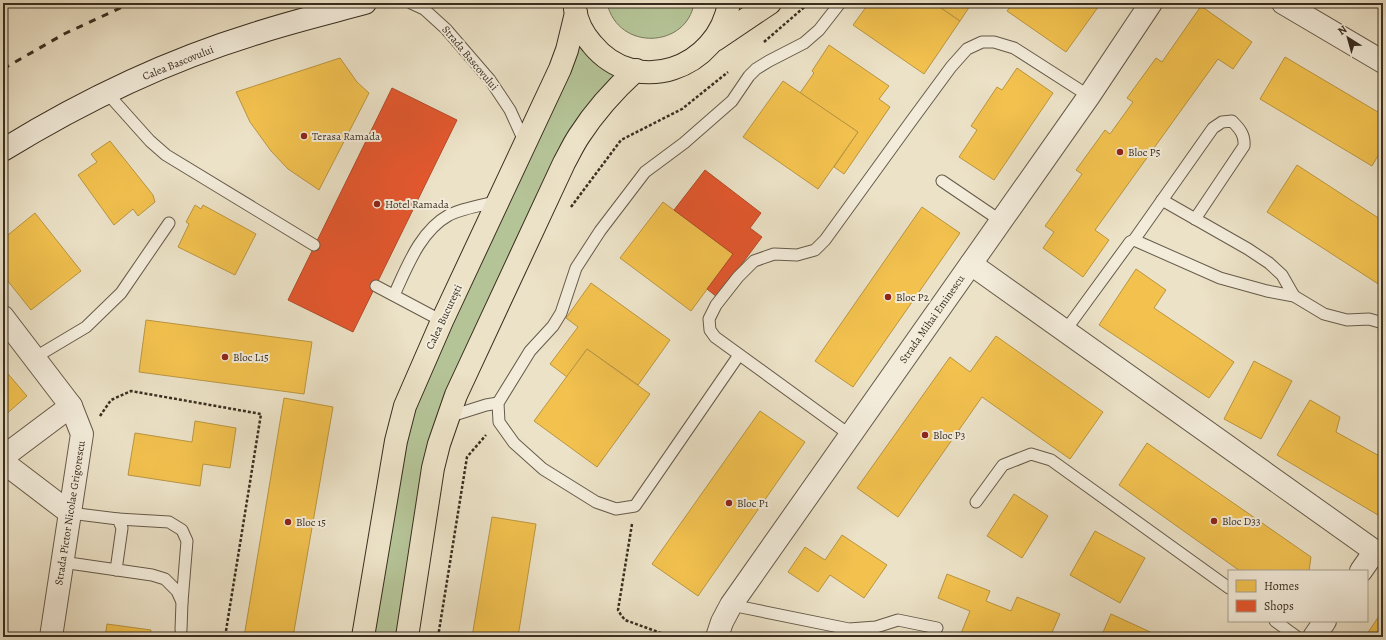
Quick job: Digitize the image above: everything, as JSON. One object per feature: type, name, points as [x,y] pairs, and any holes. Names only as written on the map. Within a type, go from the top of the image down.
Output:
[{"type":"main road","points":[[575,8],[583,32],[596,49],[613,62],[623,67],[650,72],[664,71],[678,67],[691,61],[702,52],[720,31],[725,18],[728,3]]},
{"type":"main road","points":[[712,42],[770,3]]},
{"type":"main road","name":"Calea București","points":[[363,637],[396,441],[405,406],[442,321],[560,70],[567,50],[575,8]]},
{"type":"main road","points":[[406,637],[433,468],[439,444],[456,395],[564,163],[579,136],[597,111],[614,91],[636,70]]},
{"type":"street","name":"Calea Bascovului","points":[[3,150],[26,136],[107,93],[183,59],[253,34],[365,3]]},
{"type":"street","name":"Strada Mihai Eminescu","points":[[717,637],[722,622],[731,605],[1089,96],[1151,3]]},
{"type":"street","points":[[1282,3],[1383,62]]},
{"type":"street","points":[[971,264],[1379,554],[1362,570]]},
{"type":"street","name":"Strada Pictor Nicolae Grigorescu","points":[[3,317],[71,406],[82,434],[51,637]]},
{"type":"street","points":[[3,457],[71,406]]},
{"type":"street","points":[[3,462],[70,513]]},
{"type":"street","points":[[1314,637],[1324,622]]},
{"type":"lane","name":"Strada Bascovului","points":[[411,3],[424,10],[446,29],[490,80],[510,110],[526,145]]},
{"type":"lane","points":[[739,355],[635,506],[616,509],[596,502],[543,469],[514,443],[499,422],[498,403],[530,351],[552,326],[561,313],[576,268],[600,231],[645,172],[684,143],[732,101],[749,76],[756,69],[809,39],[819,30],[840,3]]},
{"type":"lane","points":[[850,435],[715,337],[710,330],[709,319],[716,305],[738,277],[754,262],[774,254],[797,255],[815,250],[825,240],[951,67],[967,49],[982,42],[994,42],[1014,48],[1089,96]]},
{"type":"lane","points":[[107,93],[150,141],[166,155],[314,245]]},
{"type":"lane","points":[[1065,331],[1130,242],[1134,240],[1213,128],[1222,122],[1232,121],[1244,137],[1244,146],[1195,219]]},
{"type":"lane","points":[[942,181],[1001,221]]},
{"type":"lane","points":[[1162,200],[1270,263],[1282,275],[1294,296]]},
{"type":"lane","points":[[394,295],[425,235],[437,223],[449,215],[499,201]]},
{"type":"lane","points":[[34,358],[86,326],[121,293],[169,223]]},
{"type":"lane","points":[[1134,240],[1220,278],[1267,292],[1294,296],[1324,314],[1347,320],[1369,319],[1383,323]]},
{"type":"lane","points":[[376,286],[442,321]]},
{"type":"lane","points":[[448,417],[486,405],[498,403]]},
{"type":"lane","points":[[976,502],[1003,465],[1031,454],[1051,460],[1228,587]]},
{"type":"lane","points":[[70,513],[118,519],[169,522],[182,530],[186,542],[181,630]]},
{"type":"lane","points":[[116,570],[122,528],[118,519]]},
{"type":"lane","points":[[62,562],[152,575],[165,579],[177,591],[182,602]]},
{"type":"lane","points":[[731,605],[849,629],[876,627],[898,620],[937,628]]},
{"type":"lane","points":[[1276,622],[1297,637]]},
{"type":"path","points":[[100,417],[111,400],[131,391],[261,414],[225,637]]},
{"type":"path","points":[[438,637],[467,457],[475,446],[499,422]]},
{"type":"path","points":[[635,506],[618,610],[625,620],[672,637]]},
{"type":"green space","points":[[607,3],[694,3],[689,18],[679,29],[666,36],[652,38],[638,36],[624,30],[614,19]]},
{"type":"green space","points":[[576,13],[623,67],[614,91],[456,395],[407,637],[363,637],[396,441]]},
{"type":"building: Homes","points":[[869,3],[934,3],[960,21],[924,74],[853,25]]},
{"type":"building: Homes","points":[[934,3],[972,3],[960,21]]},
{"type":"building: Homes","points":[[1013,3],[1101,3],[1066,52],[1007,11]]},
{"type":"building: Homes","name":"Bloc P5","points":[[1201,6],[1252,42],[1233,69],[1218,59],[1095,230],[1109,240],[1083,277],[1043,248],[1054,232],[1045,226],[1082,174],[1076,170],[1105,130],[1110,134],[1133,102],[1127,98],[1156,58],[1162,62]]},
{"type":"building: Homes","points":[[829,45],[889,86],[879,99],[890,107],[844,174],[834,167],[858,132],[800,93],[814,73],[812,71]]},
{"type":"building: Homes","points":[[1285,57],[1383,115],[1383,147],[1372,166],[1260,99]]},
{"type":"building: Homes","name":"Terasa Ramada","points":[[340,58],[357,82],[369,93],[319,190],[288,169],[271,151],[250,122],[236,92]]},
{"type":"building: Homes","points":[[1017,68],[1053,93],[994,180],[959,157],[977,130],[971,126],[997,87],[1002,90]]},
{"type":"building: Homes","points":[[783,81],[858,132],[818,189],[743,137]]},
{"type":"building: Homes","points":[[110,141],[153,195],[155,202],[138,216],[133,209],[114,225],[78,175],[97,162],[91,154]]},
{"type":"building: Homes","points":[[1297,165],[1383,221],[1383,287],[1267,212]]},
{"type":"building: Homes","points":[[663,202],[733,254],[691,311],[620,258]]},
{"type":"building: Homes","points":[[195,205],[201,209],[203,205],[256,234],[235,275],[178,247],[189,224],[186,222]]},
{"type":"building: Homes","name":"Bloc P2","points":[[922,207],[960,233],[853,387],[815,361]]},
{"type":"building: Homes","points":[[35,213],[81,271],[31,310],[3,275],[3,239]]},
{"type":"building: Homes","points":[[1136,269],[1166,290],[1154,308],[1234,362],[1209,398],[1099,325]]},
{"type":"building: Homes","points":[[591,283],[670,340],[638,385],[587,349],[567,377],[550,364],[578,327],[566,318]]},
{"type":"building: Homes","name":"Bloc L15","points":[[146,320],[312,342],[304,394],[139,372]]},
{"type":"building: Homes","name":"Bloc P3","points":[[996,336],[1103,412],[1070,459],[982,397],[898,517],[857,488],[950,357],[970,372]]},
{"type":"building: Homes","points":[[587,349],[650,394],[597,467],[534,421]]},
{"type":"building: Homes","points":[[1254,361],[1292,381],[1261,439],[1224,419]]},
{"type":"building: Homes","points":[[3,368],[27,396],[3,417]]},
{"type":"building: Homes","name":"Bloc 15","points":[[284,398],[333,407],[293,637],[244,637]]},
{"type":"building: Homes","points":[[1310,400],[1340,417],[1336,432],[1383,458],[1383,518],[1277,455]]},
{"type":"building: Homes","name":"Bloc P1","points":[[760,411],[805,442],[698,596],[652,564]]},
{"type":"building: Homes","points":[[195,421],[236,428],[230,468],[203,464],[200,486],[128,475],[135,433],[192,442]]},
{"type":"building: Homes","name":"Bloc D33","points":[[1147,443],[1311,557],[1309,570],[1239,570],[1119,485]]},
{"type":"building: Homes","points":[[1014,494],[1048,516],[1022,558],[987,536]]},
{"type":"building: Homes","points":[[492,517],[536,524],[518,637],[472,637]]},
{"type":"building: Homes","points":[[1095,531],[1145,558],[1120,603],[1070,575]]},
{"type":"building: Homes","points":[[842,535],[887,565],[864,598],[830,575],[818,592],[788,572],[805,547],[825,560]]},
{"type":"building: Homes","points":[[947,574],[990,591],[986,601],[1011,611],[1017,597],[1060,614],[1050,637],[960,636],[970,611],[938,598]]},
{"type":"building: Homes","points":[[1383,610],[1383,637],[1365,637]]},
{"type":"building: Homes","points":[[1111,614],[1159,636],[1159,637],[1101,637]]},
{"type":"building: Homes","points":[[107,624],[151,630],[150,637],[105,637]]},
{"type":"building: Shops","name":"Hotel Ramada","points":[[392,88],[457,120],[353,332],[288,300]]},
{"type":"building: Shops","points":[[705,170],[761,213],[750,228],[762,237],[717,297],[707,289],[733,254],[674,210]]},
{"type":"railway","points":[[3,69],[64,34],[131,3]]},
{"type":"place","name":"Terasa Ramada","points":[[304,136]]},
{"type":"place","name":"Bloc P5","points":[[1120,152]]},
{"type":"place","name":"Hotel Ramada","points":[[377,204]]},
{"type":"place","name":"Bloc P2","points":[[888,297]]},
{"type":"place","name":"Bloc L15","points":[[225,357]]},
{"type":"place","name":"Bloc P3","points":[[925,435]]},
{"type":"place","name":"Bloc P1","points":[[729,503]]},
{"type":"place","name":"Bloc D33","points":[[1214,521]]},
{"type":"place","name":"Bloc 15","points":[[288,522]]}]
